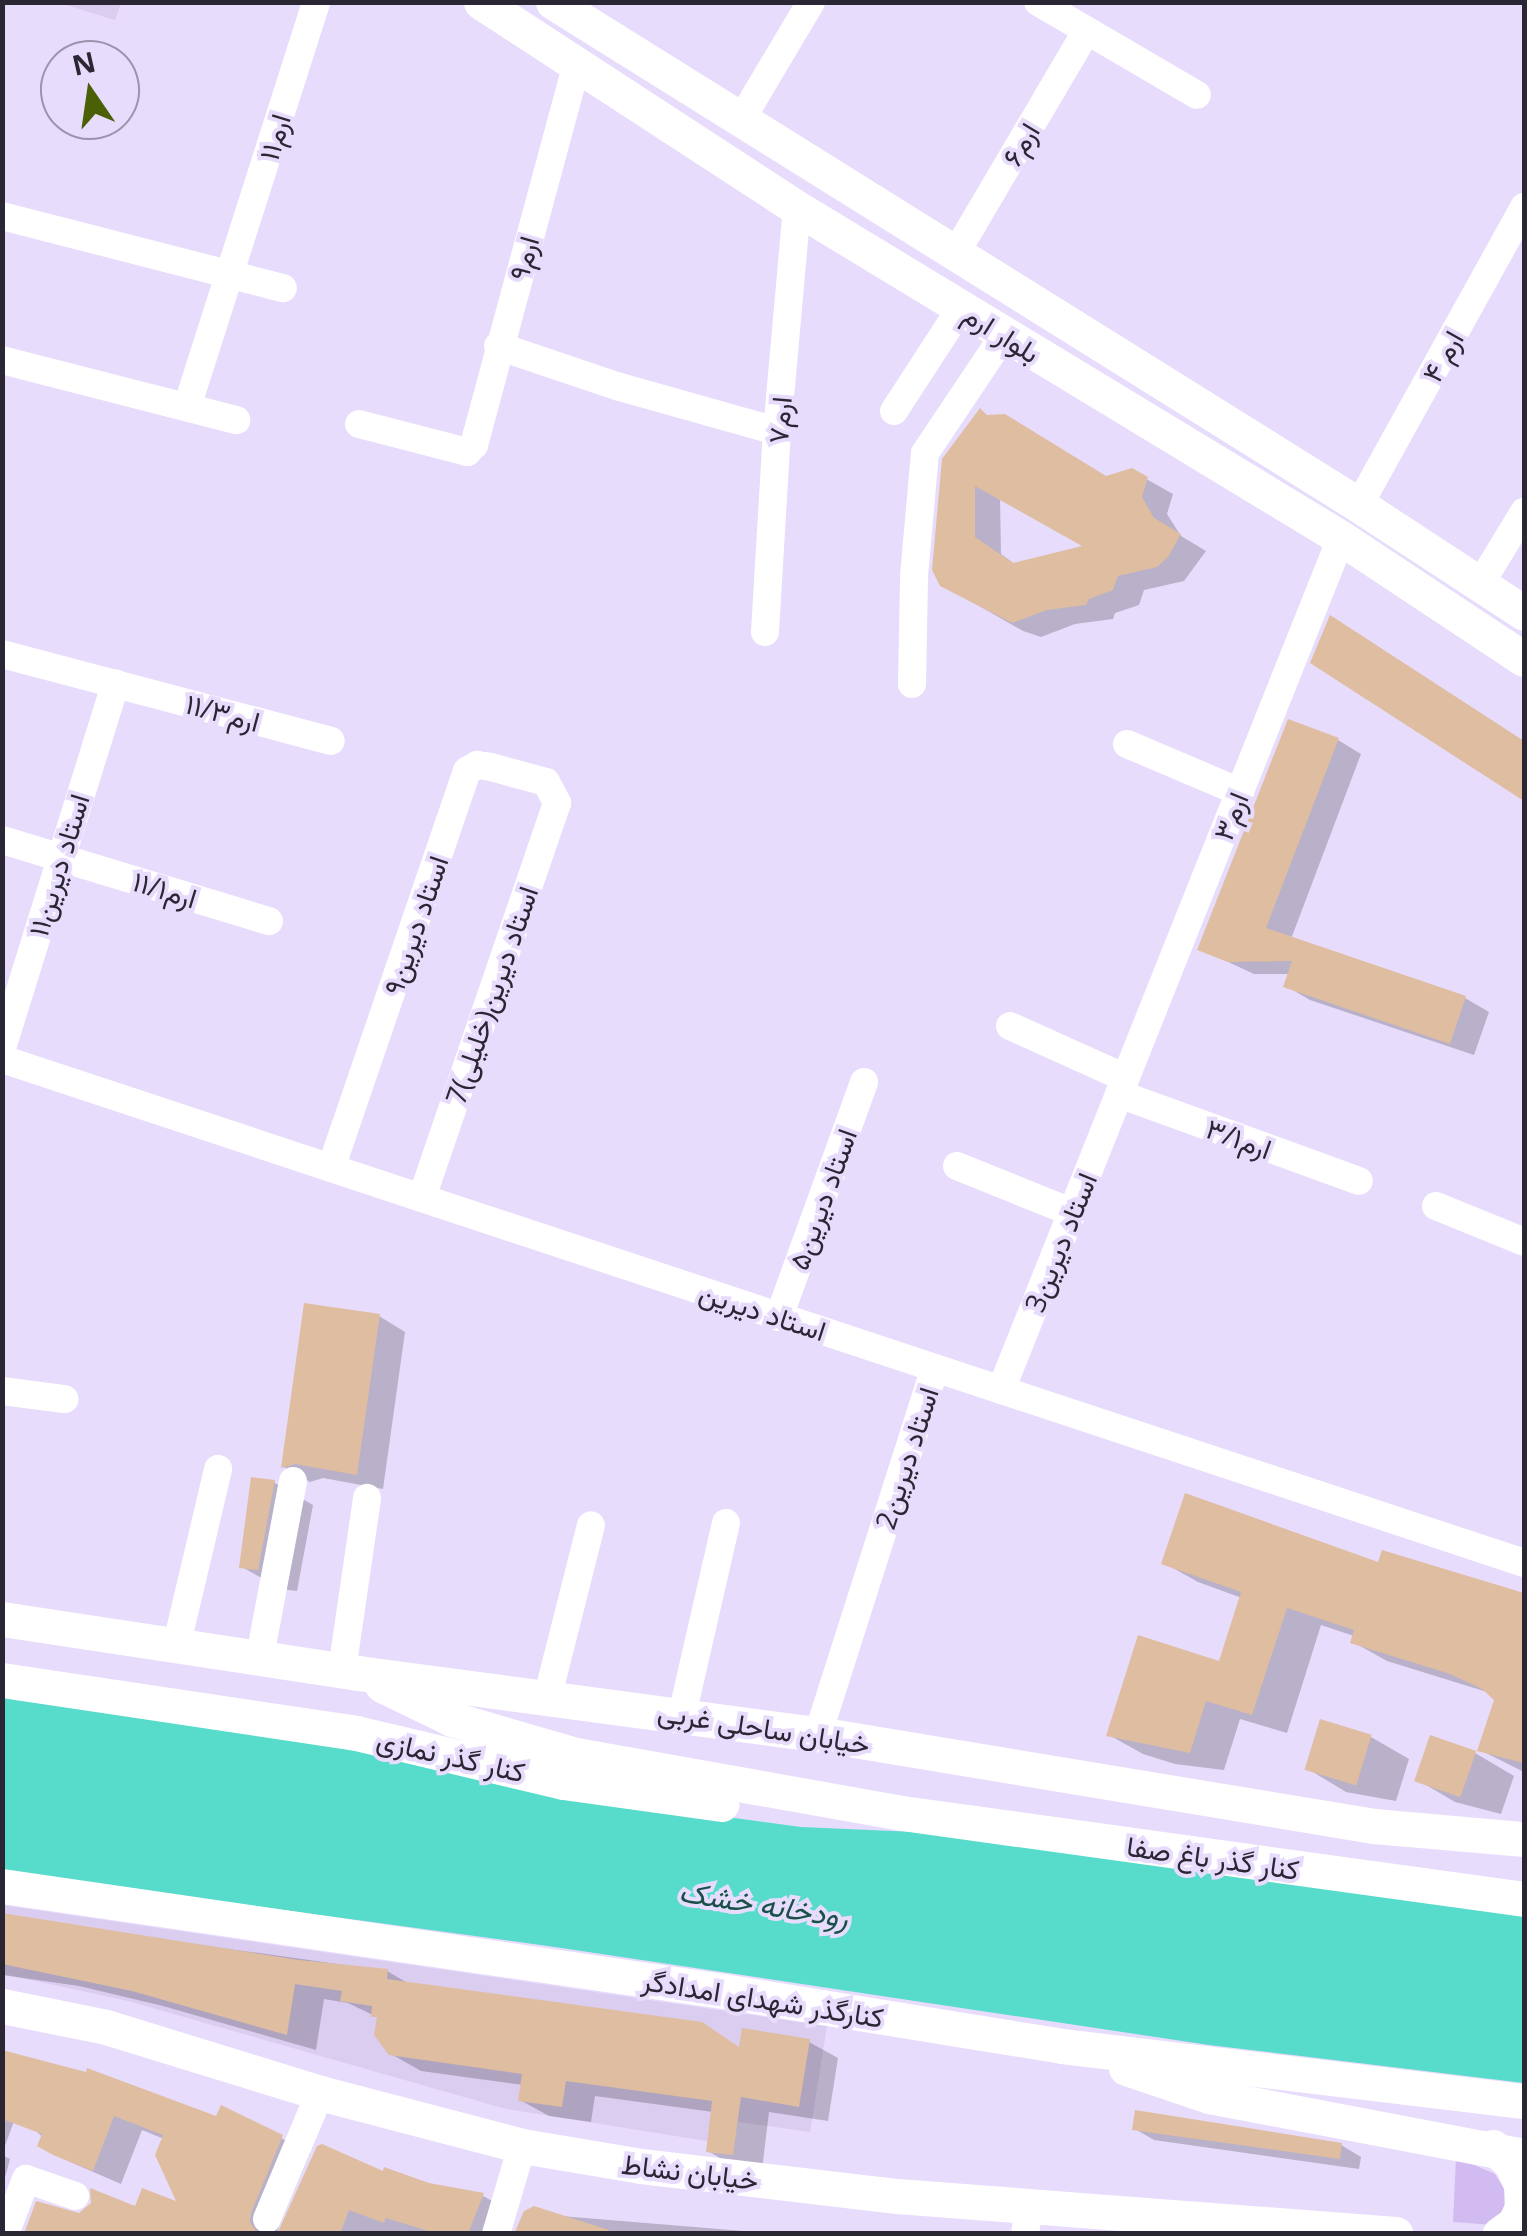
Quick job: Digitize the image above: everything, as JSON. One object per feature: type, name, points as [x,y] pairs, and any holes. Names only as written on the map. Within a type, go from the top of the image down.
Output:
[{"type":"main road","name":"بلوار ارم","points":[[482,2],[798,208],[1341,538],[1524,659]]},
{"type":"main road","name":"بلوار ارم","points":[[553,2],[954,256],[1359,505],[1524,613]]},
{"type":"main road","points":[[590,71],[626,47]]},
{"type":"main road","name":"خیابان ساحلی غربی","points":[[2,1619],[818,1734],[1374,1826],[1524,1838]]},
{"type":"main road","points":[[350,1671],[452,1720],[576,1755],[902,1812]]},
{"type":"main road","name":"کنار گذر نمازی","points":[[2,1680],[356,1734],[563,1782],[789,1814],[902,1812]]},
{"type":"main road","name":"کنار گذر باغ صفا","points":[[902,1812],[1524,1899]]},
{"type":"main road","name":"کنارگذر شهدای امدادگر","points":[[2,1886],[723,1991],[1062,2046],[1524,2100]]},
{"type":"main road","name":"خیابان نشاط","points":[[2,2006],[106,2028],[320,2093],[522,2146],[1027,2220],[1396,2234]]},
{"type":"main road","points":[[1062,2046],[1209,2096],[1509,2151],[1521,2184],[1522,2207],[1515,2223],[1500,2234]]},
{"type":"street","name":"ارم۱۱","points":[[187,407],[316,2]]},
{"type":"street","points":[[741,120],[810,2]]},
{"type":"street","points":[[1038,2],[1196,95]]},
{"type":"street","name":"ارم۶","points":[[954,256],[1086,32]]},
{"type":"street","name":"ارم۹","points":[[360,424],[467,452],[474,444],[498,346],[590,71]]},
{"type":"street","name":"ارم ۴","points":[[1359,505],[1524,207]]},
{"type":"street","name":"ارم۷","points":[[766,632],[777,431],[798,208]]},
{"type":"street","points":[[2,216],[233,272],[283,288]]},
{"type":"street","points":[[894,411],[961,308]]},
{"type":"street","points":[[912,684],[914,576],[925,453],[1004,335]]},
{"type":"street","points":[[498,346],[620,387],[777,431]]},
{"type":"street","points":[[2,360],[236,420]]},
{"type":"street","points":[[1479,586],[1524,512]]},
{"type":"street","name":"ارم۳","points":[[1122,1086],[1341,538]]},
{"type":"street","name":"۱۱/۳ارم","points":[[2,654],[330,741]]},
{"type":"street","name":"استاد دیرین۱۱","points":[[2,1048],[116,683]]},
{"type":"street","points":[[1127,744],[1240,792]]},
{"type":"street","name":"استاد دیرین۹","points":[[332,1168],[467,771],[477,765],[490,767],[546,782],[554,792]]},
{"type":"street","name":"7استاد دیرین(خلیلی)","points":[[422,1198],[556,803],[554,792]]},
{"type":"street","name":"۱۱/۱ارم","points":[[2,840],[269,921]]},
{"type":"street","name":"۳/۱ارم","points":[[1010,1026],[1122,1086],[1359,1182]]},
{"type":"street","name":"استاد دیرین","points":[[2,1059],[1524,1562]]},
{"type":"street","name":"استاد دیرین۵","points":[[779,1316],[864,1082]]},
{"type":"street","name":"3استاد دیرین","points":[[1000,1390],[1122,1086]]},
{"type":"street","points":[[958,1166],[1072,1212]]},
{"type":"street","points":[[1436,1206],[1524,1242]]},
{"type":"street","name":"2استاد دیرین","points":[[818,1734],[935,1368]]},
{"type":"street","points":[[2,1391],[64,1399]]},
{"type":"street","points":[[177,1643],[218,1469]]},
{"type":"street","points":[[260,1656],[293,1481]]},
{"type":"street","points":[[350,1671],[367,1498]]},
{"type":"street","points":[[682,1714],[726,1523]]},
{"type":"street","points":[[548,1695],[591,1525]]},
{"type":"street","points":[[267,2219],[320,2093]]},
{"type":"street","points":[[496,2234],[522,2146]]},
{"type":"street","points":[[6,2234],[26,2179],[75,2196]]},
{"type":"shaded area","points":[[60,3],[121,3],[115,20]]},
{"type":"shaded area","points":[[2,1905],[827,2026],[810,2132],[738,2122],[737,2129],[709,2126],[707,2141],[506,2109],[128,2001],[3,1974]]},
{"type":"shaded area","points":[[1456,2157],[1495,2174],[1506,2192],[1504,2215],[1494,2225],[1453,2222]]},
{"type":"water","name":"رودخانه خشک","points":[[3,1695],[366,1751],[550,1793],[801,1827],[916,1832],[1524,1915],[1524,2083],[1209,2045],[548,1946],[3,1872]]},
{"type":"building","points":[[980,408],[987,415],[1005,414],[1106,476],[1132,468],[1148,477],[1142,497],[1154,518],[1181,534],[1168,557],[1157,567],[1118,576],[1113,590],[1089,599],[1086,605],[1047,610],[1012,623],[940,586],[932,570],[942,459]],"holes":[[[975,486],[1082,546],[1013,563],[975,537]]]},
{"type":"building","points":[[1330,615],[1524,741],[1524,801],[1310,663]]},
{"type":"building","points":[[1288,719],[1339,738],[1266,928],[1466,996],[1450,1044],[1283,987],[1292,961],[1228,962],[1197,950]]},
{"type":"building","points":[[304,1303],[380,1314],[357,1475],[295,1464],[281,1468]]},
{"type":"building","points":[[251,1477],[275,1480],[258,1570],[239,1568]]},
{"type":"building","points":[[1185,1493],[1378,1562],[1382,1550],[1524,1593],[1524,1763],[1477,1751],[1494,1700],[1482,1689],[1450,1674],[1350,1643],[1354,1630],[1287,1608],[1252,1715],[1206,1701],[1190,1753],[1106,1736],[1138,1635],[1219,1661],[1241,1592],[1161,1564]]},
{"type":"building","points":[[1320,1719],[1372,1735],[1356,1785],[1305,1770]]},
{"type":"building","points":[[1430,1735],[1476,1751],[1460,1797],[1414,1781]]},
{"type":"building","points":[[2,1913],[299,1960],[388,1969],[387,1979],[702,2022],[739,2047],[742,2028],[810,2039],[799,2107],[741,2097],[733,2155],[706,2152],[712,2101],[566,2081],[562,2107],[518,2101],[522,2074],[389,2055],[374,2035],[377,2017],[371,2017],[372,2006],[340,2001],[342,1991],[295,1984],[287,2035],[132,1991],[2,1964]]},
{"type":"building","points":[[2,2050],[86,2072],[87,2068],[216,2116],[221,2105],[283,2135],[251,2213],[250,2222],[258,2234],[24,2234],[36,2201],[79,2213],[91,2203],[90,2188],[135,2206],[142,2188],[176,2201],[155,2155],[163,2135],[114,2116],[93,2171],[37,2146],[42,2134],[2,2119]]},
{"type":"building","points":[[1135,2110],[1342,2143],[1340,2159],[1132,2130]]},
{"type":"building","points":[[322,2144],[383,2171],[384,2167],[429,2183],[484,2193],[468,2234],[438,2234],[386,2218],[384,2223],[349,2210],[340,2234],[277,2234],[317,2146]]},
{"type":"building","points":[[534,2206],[609,2230],[608,2234],[514,2234],[524,2211]]}]
